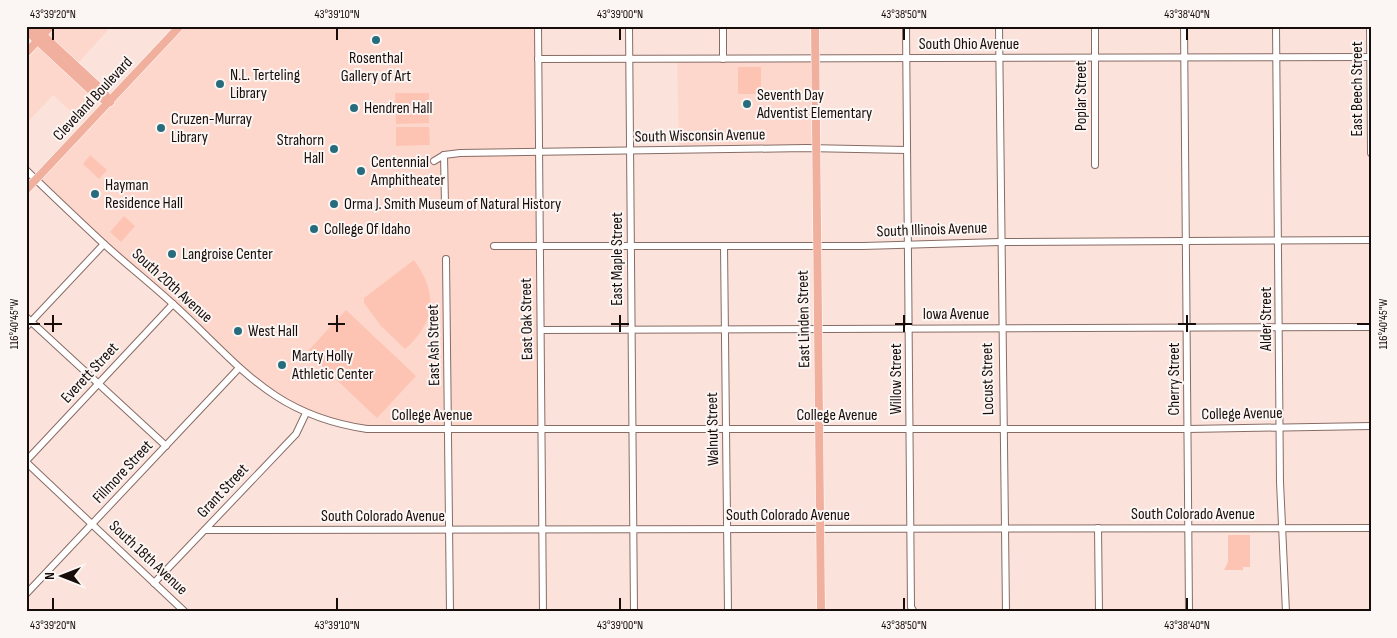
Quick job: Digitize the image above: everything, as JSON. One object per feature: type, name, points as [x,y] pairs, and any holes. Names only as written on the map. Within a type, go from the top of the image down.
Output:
[{"type":"main road","points":[[33,26],[40,38]]},
{"type":"main road","points":[[26,53],[51,26]]},
{"type":"main road","name":"Cleveland Boulevard","points":[[26,190],[180,26]]},
{"type":"main road","name":"East Linden Street","points":[[815,26],[821,612]]},
{"type":"main road","points":[[26,30],[40,38],[103,91],[110,102]]},
{"type":"street","name":"East Oak Street","points":[[538,26],[544,612]]},
{"type":"street","name":"East Maple Street","points":[[629,26],[634,612]]},
{"type":"street","points":[[723,26],[723,59]]},
{"type":"street","name":"Willow Street","points":[[906,26],[912,606],[914,612]]},
{"type":"street","name":"Locust Street","points":[[999,26],[1001,328],[1006,612]]},
{"type":"street","name":"Poplar Street","points":[[1095,26],[1095,165]]},
{"type":"street","name":"Cherry Street","points":[[1184,26],[1189,612]]},
{"type":"street","name":"Alder Street","points":[[1276,26],[1280,427],[1286,612]]},
{"type":"street","name":"East Beech Street","points":[[1370,26],[1371,153]]},
{"type":"street","name":"South Ohio Avenue","points":[[538,59],[1371,57]]},
{"type":"street","name":"South Wisconsin Avenue","points":[[444,155],[816,148],[907,150]]},
{"type":"street","points":[[434,161],[444,155],[445,205]]},
{"type":"street","name":"South 20th Avenue","points":[[26,170],[104,244],[173,304],[253,381],[306,414]]},
{"type":"street","name":"South Illinois Avenue","points":[[494,246],[724,246],[1371,240]]},
{"type":"street","points":[[26,328],[29,319],[104,244]]},
{"type":"street","name":"Walnut Street","points":[[724,246],[728,612]]},
{"type":"street","name":"East Ash Street","points":[[446,259],[450,612]]},
{"type":"street","name":"Everett Street","points":[[26,461],[173,304]]},
{"type":"street","points":[[29,319],[166,446]]},
{"type":"street","name":"Iowa Avenue","points":[[541,330],[1371,327]]},
{"type":"street","name":"Fillmore Street","points":[[26,594],[239,368]]},
{"type":"street","name":"College Avenue","points":[[306,414],[346,426],[367,429],[1003,429],[1371,426]]},
{"type":"street","name":"Grant Street","points":[[154,583],[296,434],[306,414]]},
{"type":"street","name":"South 18th Avenue","points":[[26,461],[185,612]]},
{"type":"street","points":[[1098,528],[1099,612]]},
{"type":"street","name":"South Colorado Avenue","points":[[205,530],[1371,528]]},
{"type":"shaded area","points":[[58,26],[105,26],[108,30],[78,63],[49,36]]},
{"type":"shaded area","name":"College Of Idaho","points":[[180,26],[538,26],[542,429],[367,429],[326,421],[253,381],[36,180]]},
{"type":"shaded area","points":[[39,46],[99,103],[82,122],[53,95],[26,124],[26,60]]},
{"type":"shaded area","name":"Seventh Day Adventist Elementary","points":[[677,59],[815,59],[816,148],[679,151]]},
{"type":"shaded area","points":[[738,67],[761,67],[761,94],[738,94]]},
{"type":"shaded area","points":[[395,93],[429,93],[429,123],[396,124]]},
{"type":"shaded area","points":[[396,127],[429,127],[430,145],[396,146]]},
{"type":"shaded area","points":[[90,155],[107,170],[99,179],[83,164]]},
{"type":"shaded area","points":[[124,216],[135,226],[121,242],[110,232]]},
{"type":"shaded area","points":[[414,260],[427,284],[430,307],[428,318],[423,328],[405,349],[381,326],[364,303],[364,298]]},
{"type":"shaded area","points":[[346,310],[416,376],[377,418],[307,352]]},
{"type":"shaded area","points":[[1228,535],[1250,535],[1250,567],[1243,567],[1243,570],[1224,570],[1228,562]]},
{"type":"place","name":"Rosenthal Gallery of Art","points":[[376,40]]},
{"type":"place","name":"N.L. Terteling Library","points":[[220,84]]},
{"type":"place","name":"Seventh Day Adventist Elementary","points":[[747,104]]},
{"type":"place","name":"Hendren Hall","points":[[354,108]]},
{"type":"place","name":"Cruzen-Murray Library","points":[[161,128]]},
{"type":"place","name":"Strahorn Hall","points":[[334,149]]},
{"type":"place","name":"Centennial Amphitheater","points":[[361,171]]},
{"type":"place","name":"Hayman Residence Hall","points":[[95,194]]},
{"type":"place","name":"Orma J. Smith Museum of Natural History","points":[[334,204]]},
{"type":"place","name":"College Of Idaho","points":[[314,229]]},
{"type":"place","name":"Langroise Center","points":[[172,254]]},
{"type":"place","name":"West Hall","points":[[238,331]]},
{"type":"place","name":"Marty Holly Athletic Center","points":[[282,365]]}]
